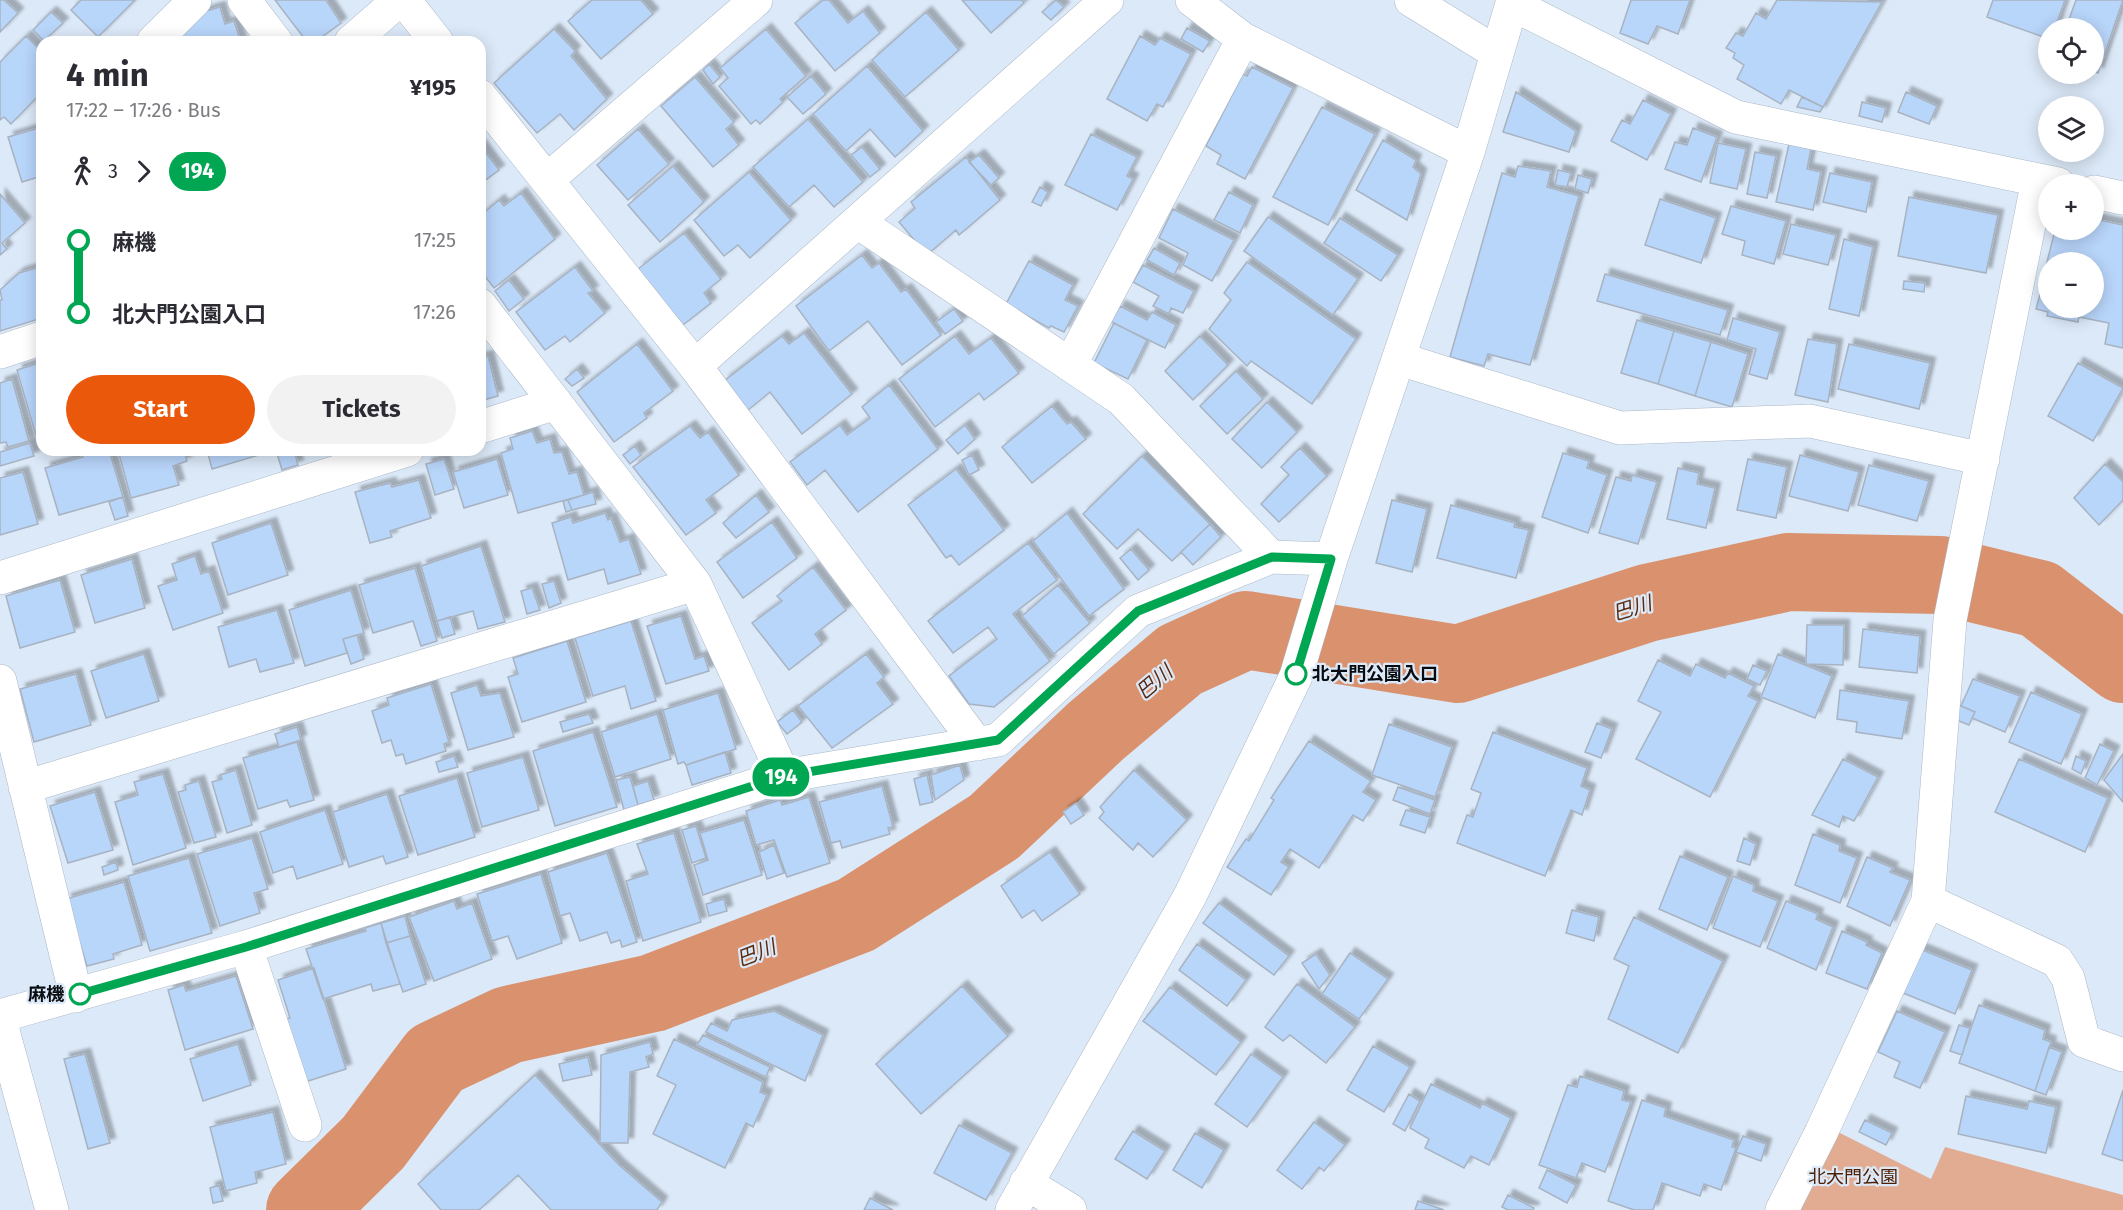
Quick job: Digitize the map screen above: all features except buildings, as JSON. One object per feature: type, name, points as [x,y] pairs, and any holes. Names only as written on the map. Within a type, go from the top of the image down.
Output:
[{"type":"street","points":[[159,36],[195,0]]},
{"type":"street","points":[[244,0],[271,36]]},
{"type":"street","points":[[358,36],[401,0],[432,36]]},
{"type":"street","points":[[547,180],[756,0]]},
{"type":"street","points":[[695,366],[1107,0]]},
{"type":"street","points":[[1192,0],[1243,39],[1468,152]]},
{"type":"street","points":[[1411,0],[1497,53]]},
{"type":"street","points":[[1070,1210],[1019,1197],[1190,896],[1296,676],[1327,573],[1468,152],[1512,2],[1736,117],[2038,180]]},
{"type":"street","points":[[1070,365],[1243,39]]},
{"type":"street","points":[[486,104],[695,366],[977,744]]},
{"type":"street","points":[[2104,194],[2123,198]]},
{"type":"street","points":[[858,222],[1121,399],[1272,557],[1327,573]]},
{"type":"street","points":[[1782,1210],[1821,1133],[1928,901],[1950,620],[1983,459],[2038,225]]},
{"type":"street","points":[[486,313],[695,584],[784,776]]},
{"type":"street","points":[[0,352],[36,341]]},
{"type":"street","points":[[1400,358],[1620,428],[1810,421],[1983,459]]},
{"type":"street","points":[[486,425],[556,403]]},
{"type":"street","points":[[0,578],[388,456]]},
{"type":"street","points":[[52,1210],[0,1018],[246,947],[784,776],[998,740],[1138,611],[1272,557]]},
{"type":"street","points":[[26,787],[695,584]]},
{"type":"street","points":[[0,681],[75,996]]},
{"type":"street","points":[[1928,901],[2057,961],[2068,978],[2084,1041],[2123,1055]]},
{"type":"street","points":[[246,947],[304,1125]]},
{"type":"green space","name":"北大門公園","points":[[1838,1132],[1931,1179],[1945,1147],[2123,1195],[2123,1210],[1800,1210]]},
{"type":"waterway","name":"巴川","points":[[305,1210],[373,1143],[436,1059],[508,1025],[653,993],[856,915],[994,827],[1096,731],[1180,660],[1246,630],[1458,664],[1647,603],[1788,572],[1940,575],[2039,599],[2123,664]]},
{"type":"bus line","name":"194","points":[[80,994],[246,947],[784,776],[998,740],[1138,611],[1272,557],[1331,559],[1296,674]]},
{"type":"place","name":"北大門公園入口","points":[[1296,674]]},
{"type":"place","name":"麻機","points":[[80,994]]}]
